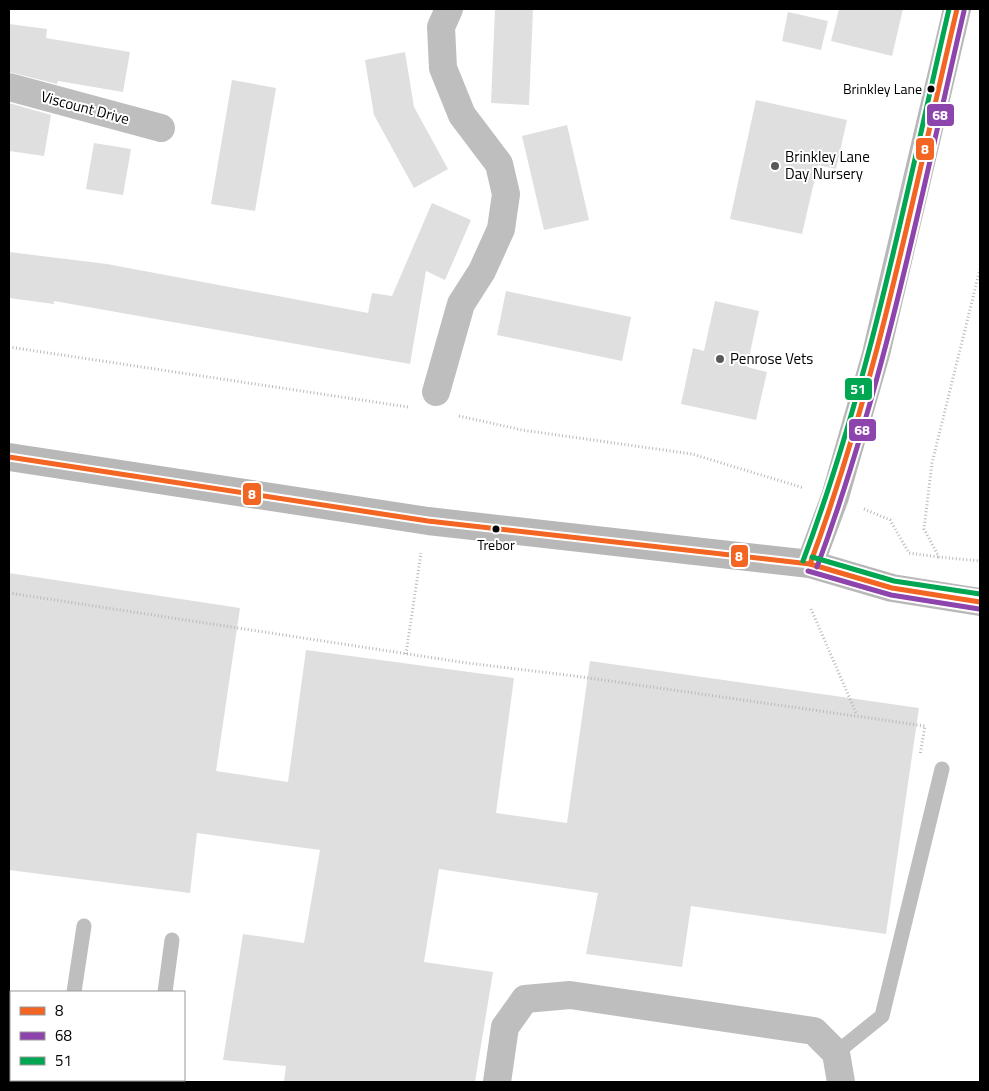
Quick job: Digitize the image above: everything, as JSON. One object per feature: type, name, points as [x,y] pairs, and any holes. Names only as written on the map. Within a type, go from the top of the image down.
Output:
[{"type":"street","points":[[436,401],[461,304],[482,272],[501,229],[506,194],[499,164],[462,115],[443,68],[441,27],[449,9]]},
{"type":"street","points":[[810,564],[835,497],[876,354],[957,9]]},
{"type":"street","name":"Viscount Drive","points":[[9,88],[161,128]]},
{"type":"street","points":[[9,457],[428,521],[810,564],[892,588],[980,602]]},
{"type":"street","points":[[497,1082],[505,1026],[526,999],[570,995],[814,1031],[836,1052],[840,1082]]},
{"type":"lane","points":[[836,1052],[882,1016],[942,769]]},
{"type":"lane","points":[[74,991],[84,926]]},
{"type":"lane","points":[[164,991],[172,940]]},
{"type":"path","points":[[939,557],[924,529],[932,464],[980,269]]},
{"type":"path","points":[[9,347],[436,401],[522,430],[692,454],[835,497],[890,520],[909,553],[980,561]]},
{"type":"path","points":[[406,654],[422,547]]},
{"type":"path","points":[[9,593],[406,654],[926,726],[919,757],[942,769]]},
{"type":"path","points":[[811,609],[857,716]]},
{"type":"building","points":[[495,9],[533,9],[529,105],[491,103]]},
{"type":"building","points":[[839,9],[903,9],[892,56],[831,41]]},
{"type":"building","points":[[788,12],[828,21],[821,50],[782,41]]},
{"type":"building","points":[[9,24],[47,29],[46,38],[130,52],[123,92],[58,81],[57,84],[9,72]]},
{"type":"building","points":[[405,52],[414,107],[448,169],[414,188],[374,115],[365,60]]},
{"type":"building","points":[[232,80],[276,88],[255,211],[211,204]]},
{"type":"building","name":"Brinkley Lane Day Nursery","points":[[756,100],[847,120],[836,169],[818,165],[802,234],[730,219]]},
{"type":"building","points":[[9,103],[51,115],[44,156],[9,151]]},
{"type":"building","points":[[567,125],[589,220],[544,230],[522,136]]},
{"type":"building","points":[[94,143],[131,149],[123,195],[86,189]]},
{"type":"building","points":[[432,203],[471,220],[445,280],[426,271],[410,364],[54,301],[54,304],[9,298],[9,252],[107,264],[368,313],[372,293],[392,296]]},
{"type":"building","points":[[506,291],[631,317],[622,361],[497,335]]},
{"type":"building","name":"Penrose Vets","points":[[715,301],[759,311],[747,367],[767,372],[756,420],[681,404],[693,348],[704,351]]},
{"type":"building","points":[[9,573],[240,608],[216,771],[288,782],[306,650],[514,678],[496,813],[567,823],[590,661],[919,708],[886,934],[691,906],[682,967],[586,954],[598,893],[439,869],[424,962],[493,972],[475,1082],[284,1082],[286,1066],[223,1060],[243,934],[304,943],[320,850],[197,833],[190,893],[9,870]]},
{"type":"transit line","name":"51","points":[[803,561],[827,494],[867,357],[902,218],[949,9]]},
{"type":"transit line","name":"8","points":[[810,564],[834,496],[874,359],[909,219],[957,9]]},
{"type":"transit line","name":"68","points":[[817,567],[841,499],[882,361],[900,291],[964,11]]},
{"type":"transit line","name":"8","points":[[9,457],[428,521],[810,564],[892,588],[980,602]]},
{"type":"transit line","name":"51","points":[[812,557],[894,581],[980,594]]},
{"type":"transit line","name":"68","points":[[808,571],[891,595],[979,609]]},
{"type":"place","name":"Brinkley Lane","points":[[931,89]]},
{"type":"place","name":"Brinkley Lane Day Nursery","points":[[775,166]]},
{"type":"place","name":"Penrose Vets","points":[[720,359]]},
{"type":"place","name":"Trebor","points":[[496,529]]}]
